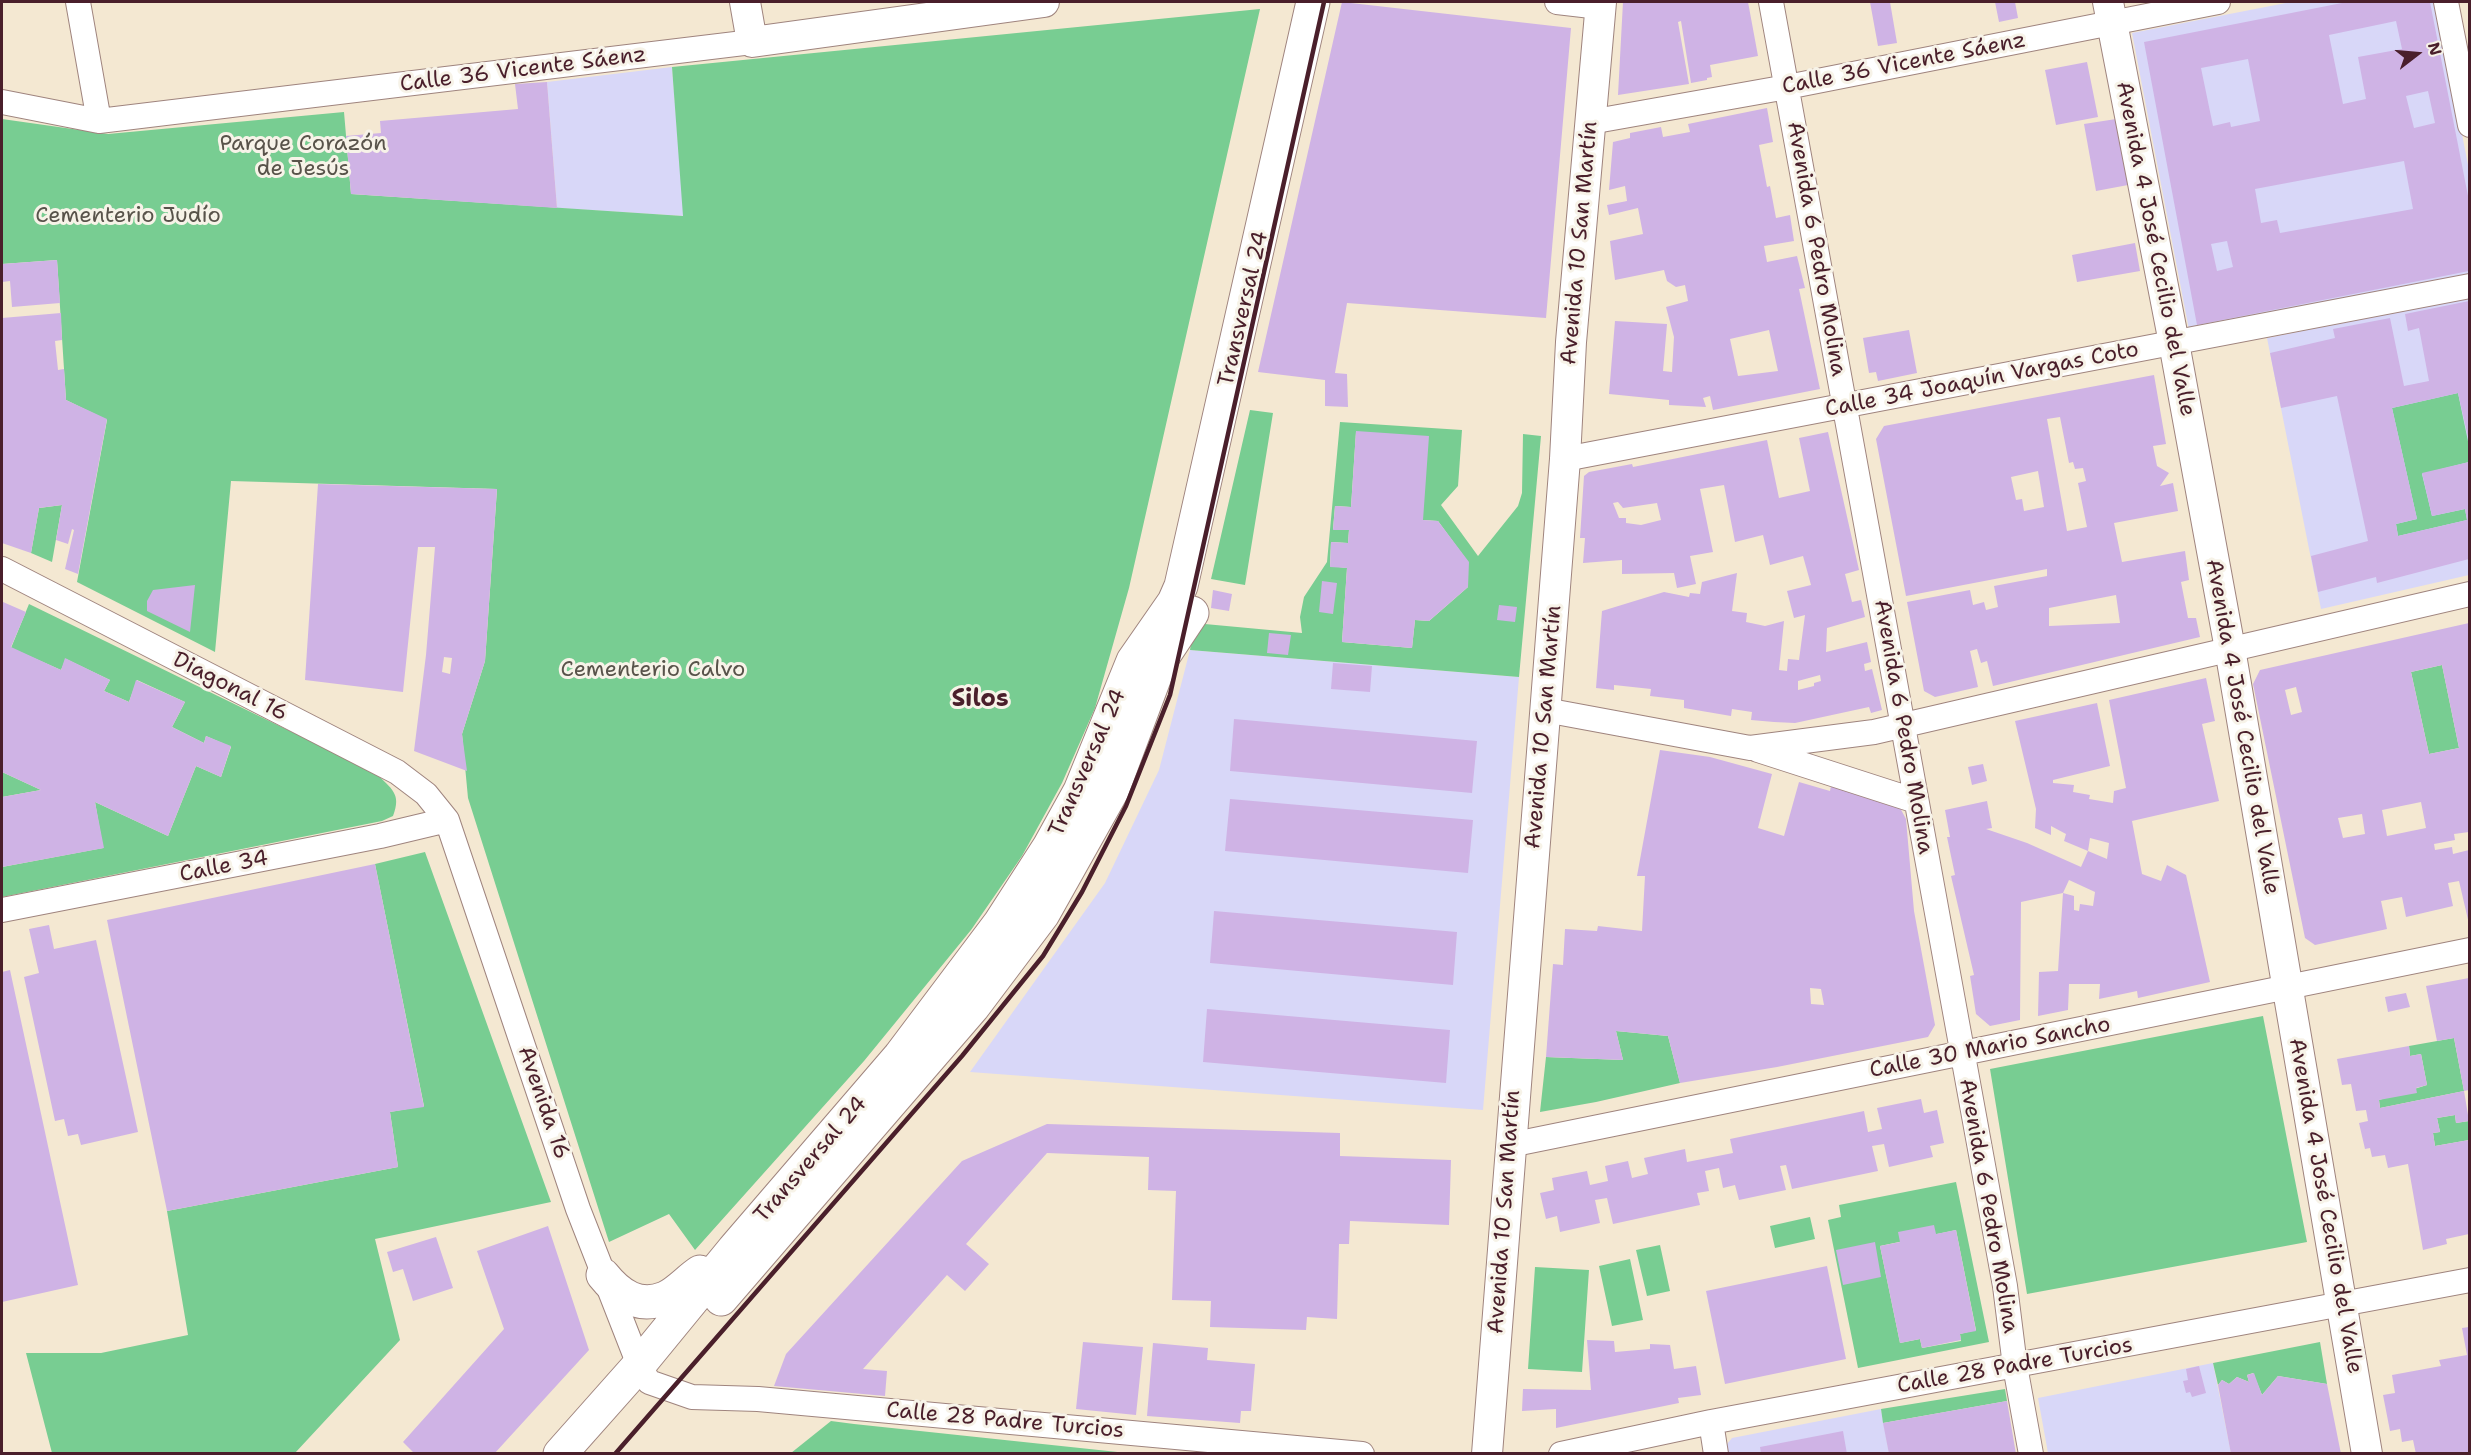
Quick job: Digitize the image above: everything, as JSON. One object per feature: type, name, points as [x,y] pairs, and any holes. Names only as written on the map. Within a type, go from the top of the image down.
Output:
[{"type":"main road","name":"Transversal 24","points":[[560,1454],[644,1374],[909,1064],[1049,847],[1080,791],[1133,661],[1174,602],[1181,586],[1313,2]]},
{"type":"main road","name":"Transversal 24","points":[[586,1454],[734,1249],[1009,962],[1043,914],[1112,791],[1164,655],[1195,610],[1201,596],[1335,2]]},
{"type":"main road","points":[[603,1275],[617,1292],[629,1300],[655,1300],[667,1297],[734,1249]]},
{"type":"street","points":[[78,2],[99,121]]},
{"type":"street","points":[[745,2],[752,42]]},
{"type":"street","name":"Calle 36 Vicente Sáenz","points":[[2,102],[99,121],[752,42],[1044,2]]},
{"type":"street","points":[[1557,2],[1600,4]]},
{"type":"street","name":"Avenida 6 Pedro Molina","points":[[1771,2],[2005,1286],[2031,1454]]},
{"type":"street","name":"Calle 36 Vicente Sáenz","points":[[1590,122],[1786,87],[2110,12],[2218,2]]},
{"type":"street","points":[[2446,2],[2469,125]]},
{"type":"street","name":"Avenida 10 San Martín","points":[[1487,1454],[1565,459],[1570,342],[1600,4]]},
{"type":"street","name":"Avenida 4 José Cecilio del Valle","points":[[2110,12],[2230,649],[2367,1454]]},
{"type":"street","name":"Calle 34 Joaquín Vargas Coto","points":[[1565,459],[1845,407],[2469,285]]},
{"type":"street","name":"Diagonal 16","points":[[2,569],[397,772],[426,794],[447,820]]},
{"type":"street","points":[[1750,748],[1863,733],[2469,594]]},
{"type":"street","points":[[1545,710],[1750,748],[1916,801]]},
{"type":"street","name":"Calle 34","points":[[2,910],[380,836],[447,820]]},
{"type":"street","name":"Avenida 16","points":[[447,820],[578,1209],[644,1374]]},
{"type":"street","name":"Calle 30 Mario Sancho","points":[[1510,1145],[2469,950]]},
{"type":"street","name":"Calle 28 Padre Turcios","points":[[1561,1454],[1711,1422],[2342,1306],[2469,1280]]},
{"type":"street","name":"Calle 28 Padre Turcios","points":[[644,1374],[692,1397],[758,1399],[1362,1454]]},
{"type":"street","points":[[1711,1422],[1716,1454]]},
{"type":"shaded area","points":[[2291,2],[2436,2],[2469,170],[2469,278],[2190,335],[2132,33]]},
{"type":"shaded area","points":[[672,67],[684,216],[557,208],[547,82]]},
{"type":"shaded area","points":[[2469,298],[2469,575],[2321,609],[2267,338]]},
{"type":"shaded area","points":[[1190,650],[1519,677],[1483,1110],[970,1072],[1105,883],[1159,770]]},
{"type":"shaded area","points":[[2213,1363],[2231,1453],[2048,1453],[2038,1398]]},
{"type":"shaded area","points":[[1881,1409],[1889,1453],[1727,1454],[1727,1444],[1732,1438]]},
{"type":"green space","points":[[1260,9],[1129,588],[1095,708],[1062,783],[1022,856],[971,930],[864,1061],[695,1250],[669,1214],[609,1242],[468,798],[462,734],[485,661],[497,489],[231,481],[215,652],[77,582],[107,420],[66,400],[57,260],[2,264],[2,119],[108,134],[344,112],[351,194],[683,216],[672,67]]},
{"type":"green space","points":[[2458,393],[2469,446],[2469,462],[2422,474],[2432,516],[2465,509],[2467,520],[2398,536],[2396,524],[2417,519],[2392,408]]},
{"type":"green space","points":[[1250,410],[1273,413],[1245,585],[1211,579]]},
{"type":"green space","points":[[1340,422],[1462,430],[1458,486],[1441,505],[1478,556],[1518,506],[1522,493],[1523,434],[1541,436],[1519,677],[1190,650],[1194,623],[1302,633],[1300,617],[1304,597],[1327,562]],"holes":[[[1356,432],[1423,520],[1438,521],[1468,562],[1468,587],[1429,621],[1415,620],[1412,648],[1342,642],[1347,568],[1330,566],[1331,542],[1348,543],[1349,530],[1333,529],[1335,506],[1351,507]]]},
{"type":"green space","points":[[62,505],[52,562],[31,553],[39,508]]},
{"type":"green space","points":[[29,604],[376,773],[396,797],[393,816],[382,821],[2,897],[2,867],[103,848],[95,802],[168,836],[196,766],[221,777],[231,747],[206,736],[204,743],[172,727],[185,702],[137,680],[129,702],[104,691],[110,680],[66,659],[61,670],[11,648]]},
{"type":"green space","points":[[2442,665],[2459,748],[2429,754],[2411,672]]},
{"type":"green space","points":[[2,772],[41,790],[2,797]]},
{"type":"green space","points":[[425,852],[551,1202],[375,1239],[400,1340],[295,1453],[52,1453],[26,1353],[101,1353],[188,1335],[167,1211],[398,1167],[390,1112],[424,1106],[375,864]]},
{"type":"green space","points":[[2263,1016],[2307,1242],[2027,1294],[1990,1069]]},
{"type":"green space","points":[[1616,1031],[1668,1036],[1680,1083],[1540,1112],[1546,1057],[1623,1060]]},
{"type":"green space","points":[[2454,1038],[2464,1091],[2380,1108],[2379,1100],[2427,1085],[2421,1054],[2410,1056],[2409,1046]]},
{"type":"green space","points":[[2455,1115],[2456,1123],[2469,1121],[2469,1140],[2435,1146],[2433,1133],[2440,1132],[2437,1118]]},
{"type":"green space","points":[[1956,1182],[1989,1342],[1858,1368],[1828,1220],[1841,1217],[1839,1205]],"holes":[[[1956,1230],[1976,1330],[1960,1334],[1961,1341],[1922,1348],[1920,1339],[1900,1343],[1880,1246]]]},
{"type":"green space","points":[[1810,1217],[1815,1239],[1775,1248],[1770,1226]]},
{"type":"green space","points":[[1660,1245],[1670,1291],[1647,1296],[1636,1250]]},
{"type":"green space","points":[[1630,1259],[1643,1320],[1612,1326],[1599,1266]]},
{"type":"green space","points":[[1535,1267],[1589,1270],[1582,1372],[1528,1369]]},
{"type":"green space","points":[[2320,1342],[2327,1384],[2278,1376],[2262,1395],[2253,1373],[2247,1375],[2249,1382],[2237,1377],[2229,1384],[2222,1380],[2218,1385],[2213,1363]]},
{"type":"green space","points":[[2005,1389],[2007,1401],[1883,1423],[1881,1409]]},
{"type":"green space","points":[[831,1421],[854,1424],[1127,1453],[791,1453]]},
{"type":"building","points":[[1342,2],[1571,28],[1546,318],[1347,303],[1335,373],[1347,374],[1348,407],[1325,406],[1325,380],[1258,372]]},
{"type":"building","points":[[1623,2],[1748,2],[1758,56],[1710,65],[1712,77],[1691,83],[1681,21],[1678,22],[1689,84],[1618,95]]},
{"type":"building","points":[[1870,2],[1890,2],[1897,43],[1878,46]]},
{"type":"building","points":[[1995,2],[2015,2],[2018,18],[1999,22]]},
{"type":"building","points":[[2347,2],[2430,2],[2469,201],[2469,271],[2197,325],[2144,42]],"holes":[[[2396,21],[2402,49],[2358,57],[2366,99],[2343,104],[2329,35]],[[2248,59],[2260,121],[2231,127],[2230,122],[2213,126],[2201,68]],[[2428,91],[2435,123],[2414,128],[2406,96]],[[2404,161],[2413,209],[2280,233],[2277,220],[2261,223],[2255,189]],[[2227,241],[2233,267],[2217,271],[2211,244]]]},
{"type":"building","points":[[2087,62],[2098,117],[2056,125],[2045,70]]},
{"type":"building","points":[[547,82],[557,208],[351,194],[346,136],[381,133],[380,121],[518,109],[515,84]]},
{"type":"building","points":[[1767,108],[1773,142],[1759,145],[1767,187],[1770,186],[1776,218],[1790,215],[1794,241],[1764,246],[1767,262],[1797,256],[1805,288],[1799,289],[1820,389],[1713,410],[1710,396],[1703,398],[1706,407],[1669,405],[1669,400],[1609,394],[1615,321],[1667,324],[1663,371],[1672,372],[1674,337],[1666,307],[1688,301],[1685,285],[1676,287],[1667,281],[1664,270],[1615,280],[1610,241],[1643,234],[1638,208],[1609,215],[1607,205],[1627,201],[1625,186],[1609,190],[1613,142],[1630,138],[1630,133],[1661,127],[1663,137],[1690,132],[1688,124]],"holes":[[[1769,330],[1778,371],[1738,376],[1730,339]]]},
{"type":"building","points":[[2116,119],[2128,185],[2096,191],[2084,124]]},
{"type":"building","points":[[2135,243],[2140,271],[2077,282],[2072,255]]},
{"type":"building","points":[[57,260],[60,303],[12,307],[10,281],[2,282],[2,264]]},
{"type":"building","points":[[2469,301],[2469,442],[2458,393],[2392,408],[2417,519],[2396,524],[2398,536],[2467,520],[2465,509],[2432,516],[2422,473],[2469,462],[2469,559],[2377,583],[2376,577],[2318,592],[2311,556],[2368,541],[2337,396],[2281,408],[2270,353],[2335,338],[2333,329],[2390,318],[2404,386],[2429,381],[2419,328],[2408,331],[2405,314]]},
{"type":"building","points":[[61,313],[62,340],[55,341],[58,370],[64,369],[66,400],[107,419],[78,574],[65,569],[74,530],[72,529],[68,544],[56,540],[62,505],[39,508],[31,553],[2,543],[2,318]]},
{"type":"building","points":[[1909,330],[1917,373],[1878,381],[1876,372],[1869,373],[1863,338]]},
{"type":"building","points":[[2154,375],[2166,444],[2153,446],[2157,466],[2169,473],[2160,486],[2173,483],[2178,511],[2114,523],[2122,562],[2185,551],[2189,580],[2181,582],[2188,618],[2196,618],[2200,637],[1993,686],[1987,661],[1981,663],[1977,649],[1970,651],[1978,687],[1935,697],[1924,691],[1907,602],[1970,590],[1973,605],[1984,602],[1986,610],[1998,607],[1994,586],[2047,576],[2047,569],[1906,596],[1876,439],[1884,426]],"holes":[[[2060,417],[2069,463],[2073,462],[2075,469],[2083,468],[2086,481],[2078,483],[2087,527],[2067,531],[2047,419]],[[2038,471],[2044,507],[2024,511],[2022,499],[2016,500],[2011,477]],[[2116,595],[2120,623],[2049,626],[2049,608]]]},
{"type":"building","points":[[1356,431],[1429,436],[1423,520],[1438,521],[1469,562],[1468,587],[1429,621],[1415,620],[1412,648],[1342,642],[1347,568],[1330,567],[1331,542],[1348,543],[1349,530],[1333,530],[1335,506],[1351,507]]},
{"type":"building","points":[[1828,432],[1859,570],[1845,574],[1852,602],[1861,600],[1865,617],[1827,628],[1826,652],[1867,642],[1871,662],[1864,664],[1865,671],[1872,669],[1882,710],[1871,713],[1869,707],[1795,723],[1774,722],[1751,720],[1752,712],[1732,709],[1731,716],[1684,708],[1684,700],[1650,696],[1651,689],[1614,685],[1614,690],[1596,688],[1602,611],[1664,592],[1689,597],[1690,593],[1700,594],[1702,582],[1737,573],[1732,611],[1747,613],[1746,622],[1765,626],[1784,621],[1779,670],[1787,671],[1788,659],[1799,660],[1805,615],[1794,618],[1787,591],[1811,585],[1803,556],[1770,565],[1763,535],[1735,542],[1724,485],[1700,489],[1713,552],[1690,556],[1696,584],[1677,588],[1674,573],[1622,574],[1622,560],[1583,563],[1585,538],[1580,538],[1584,476],[1589,472],[1632,464],[1633,467],[1767,440],[1779,498],[1810,491],[1799,438]],"holes":[[[1618,502],[1623,508],[1657,503],[1661,520],[1641,525],[1626,523],[1626,518],[1619,518],[1613,503]],[[1820,675],[1821,681],[1814,683],[1814,686],[1798,690],[1798,681]]]},
{"type":"building","points":[[318,484],[497,489],[485,661],[462,734],[467,771],[414,751],[426,655],[435,547],[418,547],[403,692],[305,680]],"holes":[[[444,657],[452,658],[450,674],[442,672]]]},
{"type":"building","points":[[1322,581],[1337,583],[1333,614],[1319,612]]},
{"type":"building","points":[[195,585],[190,632],[147,611],[147,601],[153,590]]},
{"type":"building","points":[[1213,590],[1232,594],[1229,611],[1211,608]]},
{"type":"building","points":[[3,602],[26,612],[11,647],[61,670],[65,658],[110,680],[104,691],[129,702],[136,680],[185,702],[172,727],[204,743],[206,736],[231,746],[221,777],[196,766],[168,836],[95,802],[104,848],[2,867],[2,797],[41,790],[2,772]]},
{"type":"building","points":[[1499,605],[1517,607],[1515,622],[1497,620]]},
{"type":"building","points":[[2469,623],[2469,832],[2454,834],[2455,840],[2434,844],[2435,850],[2452,847],[2453,854],[2469,850],[2469,924],[2459,881],[2448,883],[2453,906],[2406,917],[2402,897],[2381,901],[2387,929],[2315,945],[2305,938],[2253,684],[2260,670]],"holes":[[[2442,665],[2459,748],[2429,754],[2411,672]],[[2296,687],[2302,712],[2291,715],[2285,690]],[[2421,802],[2426,828],[2387,836],[2382,810]],[[2362,814],[2365,834],[2343,838],[2338,818]]]},
{"type":"building","points":[[1269,633],[1291,635],[1288,655],[1267,653]]},
{"type":"building","points":[[1333,663],[1372,666],[1370,692],[1331,689]]},
{"type":"building","points":[[2206,678],[2215,721],[2202,724],[2219,801],[2132,821],[2142,874],[2161,881],[2167,865],[2186,875],[2210,982],[2138,998],[2137,991],[2099,999],[2100,984],[2069,984],[2068,1010],[2038,1016],[2039,972],[2058,971],[2063,893],[2021,902],[2020,1020],[1990,1026],[1976,1014],[1970,976],[1974,975],[1951,876],[1955,875],[1947,837],[1950,837],[1945,810],[1987,801],[1992,828],[1986,829],[2027,843],[2081,867],[2088,851],[2064,841],[2066,834],[2051,826],[2051,835],[2035,828],[2036,809],[2015,721],[2097,703],[2110,766],[2053,780],[2053,783],[2074,785],[2073,792],[2090,795],[2089,799],[2113,803],[2114,791],[2126,788],[2109,700]],"holes":[[[2090,838],[2109,843],[2107,859],[2088,851]],[[2069,880],[2095,892],[2093,906],[2080,904],[2079,911],[2074,910],[2074,896],[2063,893]]]},
{"type":"building","points":[[1234,719],[1477,741],[1472,793],[1230,771]]},
{"type":"building","points":[[1660,750],[1710,757],[1772,774],[1758,828],[1784,836],[1799,782],[1830,791],[1831,786],[1898,804],[1906,819],[1914,911],[1935,1025],[1928,1037],[1777,1067],[1680,1083],[1668,1036],[1616,1031],[1623,1060],[1546,1057],[1553,964],[1563,965],[1565,929],[1597,931],[1598,926],[1642,931],[1645,876],[1637,876]],"holes":[[[1810,988],[1821,989],[1824,1005],[1811,1004]]]},
{"type":"building","points":[[1983,764],[1987,781],[1972,785],[1968,767]]},
{"type":"building","points":[[1230,799],[1473,820],[1468,873],[1225,851]]},
{"type":"building","points":[[375,864],[424,1107],[390,1112],[398,1167],[167,1211],[107,920]]},
{"type":"building","points":[[1214,911],[1457,932],[1453,985],[1210,963]]},
{"type":"building","points":[[49,925],[54,949],[96,940],[138,1132],[81,1145],[78,1134],[68,1136],[64,1119],[55,1121],[24,977],[39,973],[29,929]]},
{"type":"building","points":[[10,970],[78,1285],[2,1302],[2,972]]},
{"type":"building","points":[[2469,978],[2469,1090],[2464,1091],[2454,1038],[2437,1041],[2426,986]]},
{"type":"building","points":[[2406,993],[2410,1007],[2388,1012],[2385,997]]},
{"type":"building","points":[[1207,1009],[1450,1030],[1446,1083],[1203,1062]]},
{"type":"building","points":[[2409,1046],[2410,1056],[2421,1054],[2427,1085],[2416,1088],[2417,1093],[2379,1100],[2380,1108],[2464,1091],[2469,1121],[2456,1123],[2455,1115],[2437,1118],[2440,1132],[2433,1133],[2435,1146],[2469,1140],[2469,1234],[2446,1239],[2447,1244],[2423,1250],[2408,1164],[2388,1168],[2385,1155],[2372,1157],[2370,1148],[2365,1149],[2359,1123],[2368,1121],[2366,1110],[2356,1111],[2351,1084],[2342,1085],[2337,1059]]},
{"type":"building","points":[[1921,1099],[1924,1113],[1937,1110],[1944,1143],[1930,1146],[1933,1157],[1889,1167],[1884,1144],[1872,1146],[1878,1171],[1792,1189],[1786,1165],[1780,1166],[1786,1190],[1739,1200],[1735,1185],[1723,1188],[1719,1168],[1705,1171],[1709,1191],[1697,1193],[1700,1205],[1613,1224],[1607,1198],[1595,1200],[1600,1223],[1560,1232],[1557,1216],[1546,1219],[1540,1193],[1554,1190],[1552,1178],[1587,1171],[1590,1185],[1608,1181],[1605,1166],[1628,1161],[1632,1178],[1648,1174],[1644,1158],[1685,1149],[1687,1162],[1733,1153],[1730,1139],[1864,1111],[1868,1132],[1882,1129],[1877,1108]]},
{"type":"building","points":[[1047,1124],[1340,1133],[1340,1156],[1451,1160],[1449,1225],[1350,1221],[1349,1244],[1339,1244],[1337,1319],[1307,1317],[1306,1330],[1210,1327],[1211,1301],[1172,1300],[1176,1191],[1148,1190],[1149,1157],[1047,1153],[966,1244],[989,1264],[965,1291],[947,1275],[863,1369],[887,1371],[885,1396],[774,1386],[786,1354],[962,1161]]},
{"type":"building","points":[[1934,1225],[1936,1234],[1956,1230],[1976,1331],[1960,1334],[1961,1340],[1922,1348],[1920,1339],[1900,1343],[1880,1246],[1900,1242],[1898,1232]]},
{"type":"building","points":[[548,1226],[589,1350],[494,1454],[415,1454],[403,1442],[504,1329],[477,1251]]},
{"type":"building","points":[[436,1237],[453,1288],[413,1301],[403,1269],[393,1272],[387,1252]]},
{"type":"building","points":[[1875,1242],[1881,1277],[1843,1285],[1836,1250]]},
{"type":"building","points":[[1827,1266],[1846,1359],[1725,1384],[1706,1291]]},
{"type":"building","points":[[2469,1327],[2469,1454],[2416,1454],[2413,1440],[2402,1442],[2400,1429],[2390,1431],[2383,1395],[2395,1393],[2392,1375],[2441,1366],[2439,1360],[2467,1355],[2462,1328]]},
{"type":"building","points":[[1587,1340],[1614,1341],[1615,1352],[1650,1349],[1650,1344],[1670,1345],[1674,1369],[1696,1366],[1701,1395],[1678,1398],[1679,1403],[1556,1428],[1556,1409],[1522,1411],[1523,1389],[1591,1390]]},
{"type":"building","points":[[1083,1342],[1143,1347],[1136,1415],[1076,1409]]},
{"type":"building","points":[[1153,1343],[1208,1348],[1207,1360],[1255,1364],[1251,1411],[1241,1411],[1240,1423],[1147,1416]]},
{"type":"building","points":[[2199,1366],[2206,1393],[2192,1397],[2190,1392],[2186,1393],[2183,1381],[2188,1380],[2186,1369]]},
{"type":"building","points":[[2254,1373],[2262,1395],[2278,1376],[2327,1384],[2341,1454],[2231,1454],[2218,1385],[2222,1380],[2229,1384],[2237,1377],[2249,1382],[2247,1375]]},
{"type":"building","points":[[2007,1401],[2016,1454],[1889,1454],[1883,1423]]},
{"type":"building","points":[[1843,1431],[1847,1454],[1761,1454],[1760,1447]]},
{"type":"railway","points":[[615,1454],[962,1056],[1043,956],[1082,892],[1126,806],[1170,695],[1324,2]]},
{"type":"district","name":"Silos","points":[[980,700]]},
{"type":"park label","name":"Parque Corazón de Jesús","points":[[303,156]]},
{"type":"park label","name":"Cementerio Judío","points":[[128,216]]},
{"type":"park label","name":"Cementerio Calvo","points":[[653,670]]}]
